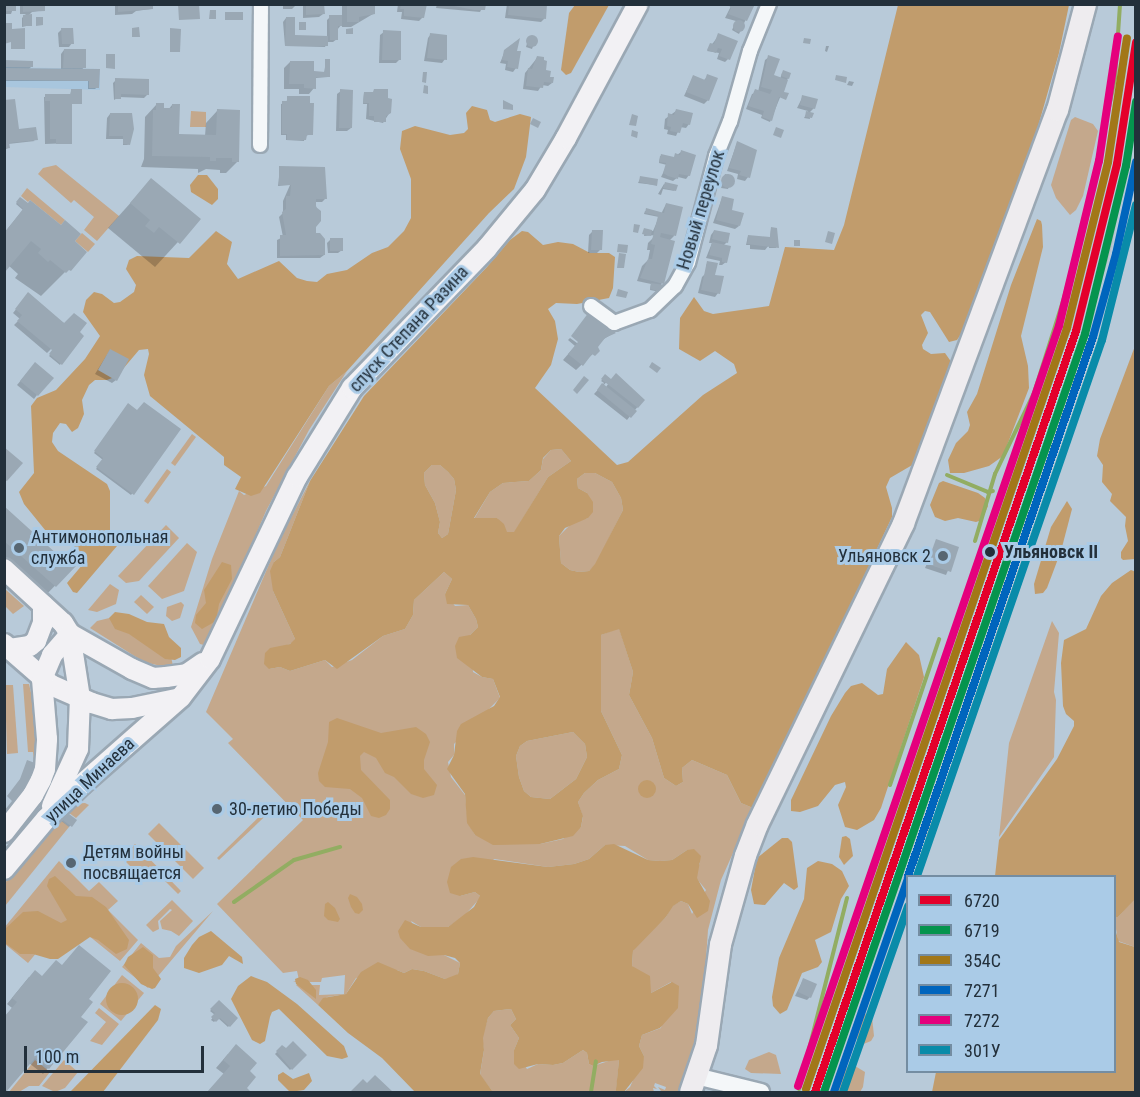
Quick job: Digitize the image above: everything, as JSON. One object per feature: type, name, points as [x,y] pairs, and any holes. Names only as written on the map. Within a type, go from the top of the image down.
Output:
[{"type":"main road","name":"спуск Степана Разина","points":[[182,697],[210,659],[297,477],[345,398],[369,369],[498,235],[535,190],[566,138],[638,4]]},
{"type":"main road","points":[[693,1084],[706,1045],[726,916],[745,855],[757,824],[903,523],[1057,110],[1080,31],[1084,4]]},
{"type":"main road","points":[[4,569],[70,634],[124,665],[153,678],[187,674],[210,659]]},
{"type":"main road","points":[[7,647],[30,646],[36,641],[43,623],[43,605]]},
{"type":"main road","points":[[42,679],[52,655],[70,634]]},
{"type":"main road","points":[[46,819],[78,748],[80,698],[70,634]]},
{"type":"main road","points":[[7,647],[42,679],[80,698],[112,709],[145,707],[182,697]]},
{"type":"main road","name":"улица Минаева","points":[[4,832],[38,788],[45,769],[47,740],[42,679]]},
{"type":"main road","name":"улица Минаева","points":[[4,869],[46,819],[182,697]]},
{"type":"street","points":[[260,145],[261,4]]},
{"type":"street","name":"Новый переулок","points":[[591,306],[614,323],[650,310],[675,286],[688,263],[716,156],[730,122],[750,51],[769,4]]},
{"type":"street","points":[[693,1084],[761,1092]]},
{"type":"shaded area","points":[[575,5],[609,5],[571,73],[566,75],[561,70],[569,13]]},
{"type":"shaded area","points":[[898,5],[1069,5],[1059,53],[1037,130],[963,331],[957,340],[949,342],[930,312],[925,311],[921,315],[928,333],[922,345],[923,349],[931,354],[945,353],[952,363],[950,371],[914,464],[890,478],[886,487],[892,517],[753,808],[741,803],[727,775],[692,760],[682,768],[683,782],[676,786],[664,778],[652,738],[629,695],[633,672],[619,629],[601,635],[601,711],[622,755],[619,769],[598,780],[578,802],[583,816],[581,827],[573,836],[540,844],[493,845],[475,835],[467,823],[465,794],[447,769],[454,755],[457,731],[461,724],[494,706],[500,697],[493,679],[482,677],[457,658],[455,646],[459,637],[470,635],[478,627],[468,605],[447,604],[445,594],[452,579],[444,572],[414,600],[413,615],[405,629],[383,636],[337,669],[325,660],[290,671],[280,667],[269,669],[264,664],[265,653],[270,648],[290,644],[295,639],[273,591],[270,571],[274,562],[280,557],[310,481],[364,396],[510,240],[522,231],[528,232],[543,245],[558,242],[573,244],[590,253],[609,253],[615,257],[613,288],[609,298],[577,304],[556,303],[548,309],[555,321],[558,339],[551,365],[535,388],[617,465],[628,462],[703,395],[737,373],[734,364],[715,351],[700,361],[679,349],[680,318],[694,297],[704,311],[713,314],[769,306],[785,247],[834,250],[844,225]],"holes":[[[561,449],[571,461],[548,477],[514,532],[507,532],[504,524],[497,518],[474,518],[490,492],[503,483],[529,481],[541,470],[543,458],[551,450]],[[432,465],[440,465],[454,479],[456,490],[448,534],[442,538],[438,533],[440,522],[435,503],[425,485],[424,473]],[[585,473],[595,473],[612,482],[621,498],[623,510],[595,564],[589,571],[579,572],[570,570],[561,563],[559,536],[565,528],[588,518],[593,512],[593,502],[587,493],[578,488],[577,479]],[[573,732],[585,744],[587,757],[576,779],[550,799],[531,797],[524,791],[516,756],[520,746],[527,741]]]},
{"type":"shaded area","points":[[5,67],[100,69],[100,90],[5,87]]},
{"type":"shaded area","points":[[472,106],[487,110],[490,120],[495,122],[520,114],[531,117],[526,157],[514,189],[489,213],[347,371],[329,386],[260,493],[251,496],[235,489],[241,477],[224,465],[224,457],[150,396],[144,375],[148,349],[139,350],[117,376],[107,380],[95,380],[89,385],[82,400],[84,414],[78,428],[72,432],[66,424],[60,423],[53,433],[52,442],[58,451],[107,484],[110,491],[110,535],[117,534],[117,546],[77,593],[73,592],[67,583],[83,564],[79,550],[66,541],[54,541],[24,504],[19,492],[34,473],[31,406],[37,398],[56,390],[85,359],[100,336],[83,312],[86,300],[94,292],[102,294],[114,303],[120,302],[134,292],[136,285],[126,269],[129,260],[137,256],[189,258],[216,231],[232,242],[227,264],[238,279],[279,261],[297,278],[307,281],[317,282],[327,274],[347,270],[372,253],[388,247],[404,231],[411,218],[411,179],[400,149],[402,131],[415,126],[450,135],[464,133],[468,129],[466,113]]},
{"type":"shaded area","points":[[191,111],[206,112],[206,127],[190,127]]},
{"type":"shaded area","points":[[1075,117],[1093,124],[1098,131],[1083,196],[1076,210],[1070,215],[1056,198],[1051,185],[1071,120]]},
{"type":"shaded area","points":[[56,165],[119,216],[97,241],[84,230],[94,217],[74,200],[71,203],[38,174],[43,168]]},
{"type":"shaded area","points":[[198,175],[207,175],[218,189],[218,199],[212,205],[191,192],[190,185]]},
{"type":"shaded area","points":[[27,188],[65,220],[61,225],[30,200],[28,202],[21,196]]},
{"type":"shaded area","points":[[1037,219],[1042,225],[1043,247],[1021,336],[1028,366],[1029,388],[1003,456],[989,466],[964,473],[950,473],[948,460],[956,443],[968,431],[970,425],[967,412],[977,394],[1011,285]]},
{"type":"shaded area","points":[[82,233],[95,244],[88,252],[75,241]]},
{"type":"shaded area","points":[[1135,346],[1135,559],[1123,560],[1121,552],[1128,541],[1126,517],[1110,501],[1112,494],[1102,482],[1103,465],[1097,456],[1100,439]]},
{"type":"shaded area","points":[[347,371],[309,430],[266,511],[208,646],[200,644],[191,627],[212,559],[239,491],[244,495],[266,486],[329,386]]},
{"type":"shaded area","points":[[192,434],[196,437],[175,466],[171,463]]},
{"type":"shaded area","points":[[561,449],[571,461],[548,477],[514,533],[506,532],[497,518],[474,519],[490,492],[503,483],[529,481],[541,470],[543,459],[551,450]]},
{"type":"shaded area","points":[[432,465],[440,465],[448,472],[454,479],[456,490],[448,534],[442,538],[438,533],[440,522],[435,503],[425,485],[424,473]]},
{"type":"shaded area","points":[[167,469],[171,472],[148,504],[144,501]]},
{"type":"shaded area","points":[[585,473],[595,473],[612,482],[621,498],[623,510],[596,564],[589,571],[579,572],[570,570],[561,563],[559,536],[573,522],[588,518],[587,493],[578,488],[577,479]]},
{"type":"shaded area","points":[[310,481],[280,557],[274,562],[273,591],[295,639],[294,642],[285,646],[269,669],[280,667],[290,671],[325,660],[332,667],[352,660],[383,636],[405,629],[413,615],[414,600],[444,572],[452,579],[445,594],[455,606],[468,605],[476,619],[478,627],[470,635],[473,672],[493,679],[500,698],[454,744],[454,755],[448,762],[451,777],[465,795],[468,823],[475,835],[540,844],[563,839],[581,827],[583,817],[578,802],[598,780],[619,769],[622,755],[601,711],[601,635],[619,628],[633,672],[629,695],[652,738],[664,778],[676,786],[683,782],[682,768],[692,760],[727,775],[741,803],[753,808],[721,880],[708,930],[704,989],[695,1053],[679,1092],[656,1091],[661,1091],[658,1087],[665,1090],[666,1087],[655,1083],[654,1086],[657,1089],[653,1088],[654,1092],[624,1092],[630,1087],[644,1056],[639,1046],[642,1035],[661,1028],[671,982],[651,993],[632,966],[633,951],[638,943],[666,917],[672,906],[681,901],[688,904],[692,914],[706,890],[697,879],[696,872],[700,863],[687,850],[672,860],[660,861],[648,860],[625,846],[605,845],[589,859],[574,864],[548,867],[494,859],[460,896],[475,892],[481,897],[464,916],[448,927],[433,929],[421,927],[411,921],[428,955],[444,955],[460,963],[458,974],[453,978],[445,979],[412,969],[404,973],[397,970],[356,978],[346,994],[327,997],[318,1005],[296,985],[320,985],[319,995],[344,994],[345,975],[322,978],[321,982],[293,982],[299,980],[297,971],[283,973],[217,904],[303,820],[228,743],[233,739],[206,712],[279,541]]},
{"type":"shaded area","points":[[943,481],[978,493],[985,498],[988,506],[982,520],[976,522],[958,518],[945,521],[935,517],[930,505],[939,483]]},
{"type":"shaded area","points":[[1067,501],[1072,509],[1061,551],[1047,588],[1043,593],[1035,594],[1034,584],[1051,527]]},
{"type":"shaded area","points":[[166,525],[179,538],[139,581],[126,583],[118,576]]},
{"type":"shaded area","points":[[187,543],[197,552],[184,591],[162,599],[148,586]]},
{"type":"shaded area","points":[[222,562],[231,565],[232,579],[219,604],[216,621],[202,629],[195,623],[196,615],[206,603],[204,590]]},
{"type":"shaded area","points":[[1131,570],[1136,572],[1136,898],[1118,917],[1116,917],[1116,875],[995,875],[999,840],[1057,759],[1074,726],[1074,721],[1066,714],[1063,706],[1061,663],[1064,640],[1086,629],[1101,596],[1112,583]]},
{"type":"shaded area","points":[[110,584],[119,590],[116,604],[97,612],[88,610]]},
{"type":"shaded area","points":[[5,589],[24,606],[13,614],[5,606]]},
{"type":"shaded area","points":[[141,595],[154,607],[147,614],[134,602]]},
{"type":"shaded area","points":[[181,602],[184,605],[180,618],[172,621],[166,616],[167,607]]},
{"type":"shaded area","points":[[115,612],[129,614],[147,622],[164,624],[169,637],[181,648],[181,657],[175,660],[165,659],[129,634],[115,629],[109,618]]},
{"type":"shaded area","points":[[126,614],[146,626],[165,629],[173,666],[144,662],[90,628],[97,621]]},
{"type":"shaded area","points":[[1052,621],[1059,633],[1054,692],[1056,700],[1054,757],[999,837],[1009,743]]},
{"type":"shaded area","points":[[906,642],[919,655],[924,677],[881,808],[874,820],[857,830],[845,827],[838,805],[846,787],[845,782],[835,785],[818,806],[800,812],[791,811],[791,800],[831,716],[845,693],[851,686],[862,683],[878,695],[883,694],[887,669]]},
{"type":"shaded area","points":[[23,684],[29,684],[32,697],[37,764],[29,785],[5,815],[5,807],[8,809],[28,784],[34,763],[33,752],[28,752]]},
{"type":"shaded area","points":[[5,685],[13,685],[18,753],[7,754]]},
{"type":"shaded area","points":[[337,718],[381,733],[416,727],[426,734],[430,742],[424,760],[424,769],[437,785],[434,795],[423,798],[411,794],[394,777],[385,773],[376,758],[364,752],[360,756],[361,770],[390,800],[390,809],[386,815],[379,818],[371,816],[362,798],[350,789],[325,787],[319,781],[318,773],[328,742],[329,722]]},
{"type":"shaded area","points":[[573,732],[585,744],[587,757],[576,779],[550,799],[531,797],[524,791],[519,777],[516,756],[520,746],[527,741]]},
{"type":"shaded area","points":[[643,780],[651,780],[656,785],[654,796],[643,798],[638,793],[638,785]]},
{"type":"shaded area","points":[[274,802],[277,805],[219,860],[217,858]]},
{"type":"shaded area","points":[[72,804],[89,805],[76,818],[65,810]]},
{"type":"shaded area","points":[[58,818],[69,827],[5,906],[5,883]]},
{"type":"shaded area","points":[[159,823],[204,868],[193,879],[148,834]]},
{"type":"shaded area","points":[[846,836],[850,839],[853,856],[844,865],[839,857],[842,837]]},
{"type":"shaded area","points":[[782,838],[788,838],[792,842],[798,887],[794,890],[784,883],[765,905],[754,904],[751,890],[757,858]]},
{"type":"shaded area","points":[[135,844],[181,891],[178,894],[150,866],[140,876],[121,857]]},
{"type":"shaded area","points":[[614,844],[648,860],[660,861],[672,860],[687,850],[694,849],[701,856],[697,878],[710,901],[708,911],[697,918],[688,904],[681,901],[673,906],[666,917],[633,951],[632,966],[650,976],[651,993],[672,982],[679,986],[678,1008],[660,1028],[642,1035],[639,1046],[644,1056],[643,1068],[624,1092],[616,1092],[619,1060],[602,1062],[593,1066],[589,1064],[587,1053],[583,1050],[563,1063],[538,1064],[519,1069],[514,1064],[514,1050],[519,1038],[510,1025],[516,1019],[511,1009],[494,1011],[488,1018],[483,1038],[484,1050],[480,1074],[493,1092],[415,1092],[382,1058],[348,1033],[318,1005],[323,998],[346,994],[361,972],[378,962],[404,973],[412,969],[445,979],[458,974],[460,963],[455,958],[444,955],[428,956],[410,949],[400,938],[398,931],[405,920],[421,927],[448,927],[474,907],[480,896],[475,892],[460,896],[450,893],[447,882],[451,867],[461,859],[473,857],[548,867],[574,864],[589,859],[605,845]]},
{"type":"shaded area","points":[[59,861],[89,891],[99,882],[118,901],[108,910],[138,940],[120,961],[78,927],[47,940],[28,963],[5,944],[4,928]]},
{"type":"shaded area","points":[[818,861],[832,864],[842,871],[849,886],[841,899],[831,932],[815,940],[822,962],[818,967],[802,973],[787,1010],[780,1014],[773,1006],[772,997],[779,958],[804,899],[807,868]]},
{"type":"shaded area","points":[[55,876],[76,896],[92,897],[106,907],[129,940],[127,949],[116,954],[98,940],[90,937],[58,959],[50,959],[33,954],[20,954],[5,943],[5,929],[23,912],[38,911],[61,923],[67,920],[47,886],[49,879]]},
{"type":"shaded area","points":[[350,894],[357,897],[362,904],[363,910],[359,914],[355,913],[351,907],[348,898]]},
{"type":"shaded area","points":[[1135,898],[1135,947],[1118,941],[1116,917]]},
{"type":"shaded area","points":[[172,900],[193,921],[179,936],[162,929],[160,921],[172,910],[170,909],[158,921],[159,929],[153,932],[146,925]]},
{"type":"shaded area","points":[[328,902],[335,908],[340,919],[338,922],[328,920],[324,916],[325,904]]},
{"type":"shaded area","points":[[213,911],[148,988],[122,967],[141,943],[159,958],[170,957],[176,946]]},
{"type":"shaded area","points":[[211,931],[242,957],[243,964],[229,956],[222,965],[199,973],[184,968],[184,958],[192,945],[199,937]]},
{"type":"shaded area","points":[[1116,932],[1119,942],[1135,947],[1135,1092],[932,1092],[936,1073],[1116,1073]]},
{"type":"shaded area","points":[[143,947],[153,955],[153,968],[161,979],[152,989],[141,984],[124,965],[128,957]]},
{"type":"shaded area","points":[[122,975],[144,993],[121,1021],[100,1004]]},
{"type":"shaded area","points":[[251,976],[267,982],[297,1004],[344,1046],[348,1057],[342,1059],[327,1056],[279,1009],[272,1012],[265,1041],[260,1044],[252,1040],[231,999],[238,986]]},
{"type":"shaded area","points":[[300,977],[308,980],[316,990],[316,999],[296,984],[295,979]]},
{"type":"shaded area","points":[[122,983],[133,988],[138,999],[133,1010],[122,1015],[111,1010],[106,999],[111,988]]},
{"type":"shaded area","points":[[155,1005],[161,1009],[158,1020],[103,1092],[70,1092]]},
{"type":"shaded area","points":[[99,1008],[119,1024],[102,1045],[90,1041],[106,1022],[95,1013]]},
{"type":"shaded area","points":[[511,1009],[516,1019],[510,1025],[519,1038],[514,1050],[527,1069],[538,1064],[563,1063],[583,1050],[587,1053],[589,1064],[593,1066],[615,1059],[619,1060],[616,1092],[493,1092],[480,1075],[484,1050],[482,1038],[488,1018],[494,1011]]},
{"type":"shaded area","points":[[865,1014],[872,1017],[874,1036],[871,1041],[861,1045],[857,1042],[857,1036]]},
{"type":"shaded area","points":[[769,1052],[776,1055],[781,1074],[751,1073],[745,1069],[749,1060]]},
{"type":"shaded area","points":[[35,1060],[50,1072],[39,1086],[29,1086],[19,1092],[9,1092]]},
{"type":"shaded area","points":[[64,1060],[78,1072],[65,1088],[55,1092],[42,1086]]},
{"type":"shaded area","points":[[850,1063],[865,1072],[863,1087],[860,1092],[835,1092],[840,1078]]},
{"type":"shaded area","points":[[283,1072],[293,1079],[309,1073],[312,1081],[304,1090],[290,1092],[278,1080],[278,1075]]},
{"type":"building","points":[[4,4],[16,4],[16,11],[5,11]]},
{"type":"building","points":[[23,4],[45,4],[45,11],[23,12]]},
{"type":"building","points":[[118,4],[153,4],[153,9],[118,12]]},
{"type":"building","points":[[178,4],[199,4],[200,19],[179,20]]},
{"type":"building","points":[[306,4],[324,4],[325,14],[306,15]]},
{"type":"building","points":[[347,4],[375,4],[375,14],[359,17],[359,22],[347,22]]},
{"type":"building","points":[[401,4],[427,4],[424,18],[404,16],[404,9],[400,9]]},
{"type":"building","points":[[444,4],[486,4],[485,10],[474,10]]},
{"type":"building","points":[[509,4],[547,4],[546,19],[508,15]]},
{"type":"building","points":[[728,4],[755,4],[747,21],[728,14],[731,8]]},
{"type":"building","points":[[210,10],[216,10],[216,19],[209,19]]},
{"type":"building","points":[[225,12],[243,12],[243,20],[225,20]]},
{"type":"building","points":[[32,14],[32,26],[23,26],[23,15]]},
{"type":"building","points":[[329,15],[342,15],[342,26],[338,26],[338,40],[330,40]]},
{"type":"building","points":[[36,17],[43,17],[43,25],[36,26]]},
{"type":"building","points":[[286,17],[295,17],[295,35],[328,36],[328,46],[285,46]]},
{"type":"building","points":[[741,20],[745,26],[741,32],[737,32],[733,24]]},
{"type":"building","points":[[299,22],[306,22],[306,30],[299,30]]},
{"type":"building","points":[[4,23],[12,23],[12,29],[25,28],[25,49],[11,49],[11,42],[4,44]]},
{"type":"building","points":[[139,27],[140,37],[132,37],[132,28]]},
{"type":"building","points":[[61,28],[73,28],[74,44],[62,44]]},
{"type":"building","points":[[170,28],[181,29],[180,52],[170,52]]},
{"type":"building","points":[[353,28],[353,34],[346,34],[346,29]]},
{"type":"building","points":[[383,30],[401,31],[401,60],[382,60]]},
{"type":"building","points":[[430,33],[447,35],[447,60],[427,58]]},
{"type":"building","points":[[718,33],[738,41],[730,60],[719,56],[722,49],[718,48],[716,53],[707,50],[710,43],[714,44]]},
{"type":"building","points":[[534,35],[538,41],[534,47],[530,47],[526,39]]},
{"type":"building","points":[[520,38],[517,51],[521,51],[518,69],[507,67],[508,61],[502,60],[504,50]]},
{"type":"building","points":[[804,38],[811,39],[810,44],[803,43]]},
{"type":"building","points":[[64,49],[86,49],[86,68],[63,68]]},
{"type":"building","points":[[106,54],[115,54],[115,69],[106,68]]},
{"type":"building","points":[[768,55],[780,59],[774,75],[788,80],[784,92],[789,93],[786,100],[779,97],[772,121],[762,117],[764,111],[748,106],[755,89],[770,94],[772,90],[761,87]]},
{"type":"building","points":[[537,56],[544,57],[547,61],[546,70],[551,71],[550,77],[554,77],[553,83],[544,82],[543,88],[526,86],[528,68],[532,69]]},
{"type":"building","points":[[325,59],[330,59],[330,77],[316,77],[316,89],[304,88],[304,84],[289,84],[290,61],[314,61],[314,71],[325,72]]},
{"type":"building","points":[[4,60],[33,61],[33,67],[4,67]]},
{"type":"building","points":[[4,68],[100,69],[99,88],[89,88],[89,81],[4,80]]},
{"type":"building","points":[[783,70],[791,73],[789,79],[781,76]]},
{"type":"building","points":[[423,72],[427,72],[426,83],[422,82]]},
{"type":"building","points":[[707,74],[718,78],[709,101],[686,92],[693,75],[705,80]]},
{"type":"building","points":[[836,75],[847,77],[846,83],[835,80]]},
{"type":"building","points":[[115,78],[149,79],[149,95],[121,94],[121,99],[115,99]]},
{"type":"building","points":[[424,85],[428,86],[428,94],[423,93]]},
{"type":"building","points":[[71,89],[82,89],[82,104],[72,104],[72,144],[56,144],[56,139],[50,139],[50,101],[45,101],[45,94],[71,94]]},
{"type":"building","points":[[340,89],[353,90],[352,128],[339,128]]},
{"type":"building","points":[[374,89],[388,89],[388,98],[392,99],[391,113],[386,116],[386,122],[374,122],[374,116],[369,116],[369,103],[363,103],[364,92],[373,92]]},
{"type":"building","points":[[802,95],[818,99],[815,109],[800,105]]},
{"type":"building","points":[[287,96],[310,96],[310,103],[314,103],[313,135],[307,135],[306,140],[287,140],[287,134],[282,134],[282,101],[287,101]]},
{"type":"building","points":[[15,99],[19,129],[36,127],[38,140],[9,143],[10,148],[4,149],[4,100]]},
{"type":"building","points":[[503,100],[513,105],[513,110],[503,109]]},
{"type":"building","points":[[156,103],[164,103],[164,108],[172,108],[172,104],[180,104],[179,134],[216,135],[217,109],[240,110],[239,162],[232,162],[232,158],[216,158],[216,161],[210,161],[210,157],[152,156],[153,110],[156,110]]},
{"type":"building","points":[[676,109],[693,113],[690,125],[683,123],[680,133],[670,131],[671,127],[667,126],[668,113],[674,115]]},
{"type":"building","points":[[806,111],[814,113],[812,118],[805,117]]},
{"type":"building","points":[[110,113],[132,113],[134,129],[130,145],[123,144],[123,136],[109,136]]},
{"type":"building","points":[[632,114],[638,116],[636,126],[629,125]]},
{"type":"building","points":[[533,118],[541,122],[538,128],[530,124]]},
{"type":"building","points":[[776,127],[784,130],[781,138],[773,135]]},
{"type":"building","points":[[632,130],[638,132],[637,138],[631,136]]},
{"type":"building","points":[[737,141],[757,150],[750,178],[739,175],[741,171],[729,168]]},
{"type":"building","points":[[681,150],[696,155],[690,176],[679,174],[678,179],[663,173],[666,163],[659,162],[661,154],[674,157],[675,153],[680,155]]},
{"type":"building","points":[[279,166],[325,167],[327,199],[316,199],[316,207],[321,211],[321,221],[316,227],[316,233],[320,233],[325,239],[325,255],[280,256],[280,235],[286,235],[282,212],[286,209],[286,196],[290,196],[291,185],[279,185]]},
{"type":"building","points":[[728,174],[733,176],[735,181],[733,186],[728,188],[723,186],[721,181],[723,176]]},
{"type":"building","points":[[640,176],[658,179],[657,186],[639,182]]},
{"type":"building","points":[[151,178],[201,219],[180,244],[159,227],[154,233],[145,226],[150,220],[130,203]]},
{"type":"building","points":[[665,182],[678,185],[676,191],[663,188]]},
{"type":"building","points":[[722,196],[734,199],[732,210],[744,213],[740,226],[716,220]]},
{"type":"building","points":[[20,197],[28,203],[30,200],[61,225],[65,220],[81,234],[75,241],[87,252],[71,271],[66,273],[50,260],[48,262],[38,253],[41,249],[31,241],[5,272],[5,232],[23,209],[16,202]]},
{"type":"building","points":[[666,203],[683,207],[676,236],[661,233],[660,237],[675,241],[664,284],[640,278],[648,259],[652,259],[655,245],[651,244],[658,216],[645,213],[646,208],[664,213]]},
{"type":"building","points":[[634,224],[640,225],[638,233],[633,232]]},
{"type":"building","points":[[771,227],[777,228],[779,248],[747,244],[748,235],[770,237]]},
{"type":"building","points":[[644,228],[652,230],[651,236],[642,234]]},
{"type":"building","points":[[592,230],[603,230],[602,250],[591,250]]},
{"type":"building","points":[[714,230],[730,233],[728,243],[712,239]]},
{"type":"building","points":[[828,231],[835,233],[832,244],[825,242]]},
{"type":"building","points":[[330,238],[343,238],[343,251],[330,251]]},
{"type":"building","points":[[794,240],[800,240],[800,246],[794,246]]},
{"type":"building","points":[[712,242],[731,246],[727,263],[722,262],[722,258],[709,255]]},
{"type":"building","points":[[618,244],[628,245],[627,253],[617,252]]},
{"type":"building","points":[[619,253],[626,254],[624,268],[617,268]]},
{"type":"building","points":[[707,261],[718,263],[715,275],[724,276],[720,294],[701,290]]},
{"type":"building","points":[[651,283],[664,285],[662,292],[650,289]]},
{"type":"building","points":[[618,289],[628,292],[626,298],[616,296]]},
{"type":"building","points":[[28,292],[64,323],[74,313],[87,323],[80,332],[84,336],[62,365],[49,354],[52,350],[17,321],[22,315],[15,309]]},
{"type":"building","points":[[589,312],[616,333],[605,338],[598,347],[600,351],[595,356],[592,354],[583,366],[568,354],[578,342],[571,336]]},
{"type":"building","points":[[110,349],[129,359],[117,381],[98,370]]},
{"type":"building","points":[[35,362],[54,378],[38,396],[20,381]]},
{"type":"building","points":[[652,362],[661,368],[657,373],[649,367]]},
{"type":"building","points":[[616,373],[645,400],[638,408],[601,379],[605,374],[611,379]]},
{"type":"building","points":[[584,376],[589,380],[577,394],[573,390]]},
{"type":"building","points":[[602,383],[637,411],[631,418],[597,390]]},
{"type":"building","points":[[144,402],[181,429],[134,495],[96,467],[103,458],[94,451],[128,403],[137,410]]},
{"type":"building","points":[[4,447],[23,463],[7,481],[4,480]]},
{"type":"building","points":[[4,506],[58,555],[61,552],[76,566],[56,587],[4,541]]},
{"type":"building","name":"Ульяновск 2","points":[[936,539],[959,547],[951,572],[927,564]]},
{"type":"building","points":[[27,760],[35,763],[28,784],[13,802],[7,796],[20,779]]},
{"type":"building","points":[[65,811],[77,820],[72,827],[60,818]]},
{"type":"building","points":[[79,945],[111,971],[89,999],[93,1002],[81,1017],[88,1022],[49,1069],[35,1058],[6,1092],[4,1017],[17,1002],[12,998],[35,970],[42,976],[56,960],[62,965]]},
{"type":"building","points":[[803,978],[817,984],[811,998],[798,992]]},
{"type":"building","points":[[219,1000],[238,1018],[230,1027],[220,1018],[216,1022],[211,1017],[215,1013],[210,1009]]},
{"type":"building","points":[[293,1041],[307,1055],[292,1070],[276,1051],[282,1045],[286,1048]]},
{"type":"building","points":[[236,1044],[257,1063],[250,1071],[256,1077],[247,1088],[250,1091],[207,1092],[230,1066],[223,1060]]},
{"type":"building","points":[[375,1075],[393,1092],[350,1092],[363,1079],[367,1083]]},
{"type":"waterway","points":[[975,541],[995,474],[1034,393],[1064,298],[1092,191],[1115,78],[1120,4]]},
{"type":"waterway","points":[[947,475],[988,492],[993,491]]},
{"type":"waterway","points":[[890,785],[939,639]]},
{"type":"waterway","points":[[234,902],[294,860],[340,847]]},
{"type":"waterway","points":[[799,1089],[847,898]]},
{"type":"waterway","points":[[591,1092],[596,1061]]},
{"type":"railway","points":[[824,1092],[1072,376],[1109,245],[1136,111]]},
{"type":"railway","points":[[923,837],[956,766]]},
{"type":"transit line","name":"7272","points":[[798,1086],[1059,326],[1099,161],[1118,36]]},
{"type":"transit line","name":"354С","points":[[806,1089],[1067,328],[1108,162],[1127,38]]},
{"type":"transit line","name":"6720","points":[[815,1092],[1076,331],[1117,164],[1136,42]]},
{"type":"transit line","name":"6719","points":[[824,1092],[1085,334],[1126,166],[1136,102]]},
{"type":"transit line","name":"7271","points":[[908,875],[1093,337],[1116,254],[1136,162]]},
{"type":"transit line","name":"301У","points":[[917,875],[1102,340],[1136,205]]},
{"type":"transit line","name":"7271","points":[[834,1092],[906,884]]},
{"type":"transit line","name":"301У","points":[[843,1092],[906,912]]},
{"type":"place","name":"Антимонопольная служба","points":[[19,548]]},
{"type":"place","name":"Ульяновск II","points":[[990,552]]},
{"type":"place","name":"Ульяновск 2","points":[[943,556]]},
{"type":"place","name":"30-летию Победы","points":[[217,809]]},
{"type":"place","name":"Детям войны посвящается","points":[[71,863]]}]
